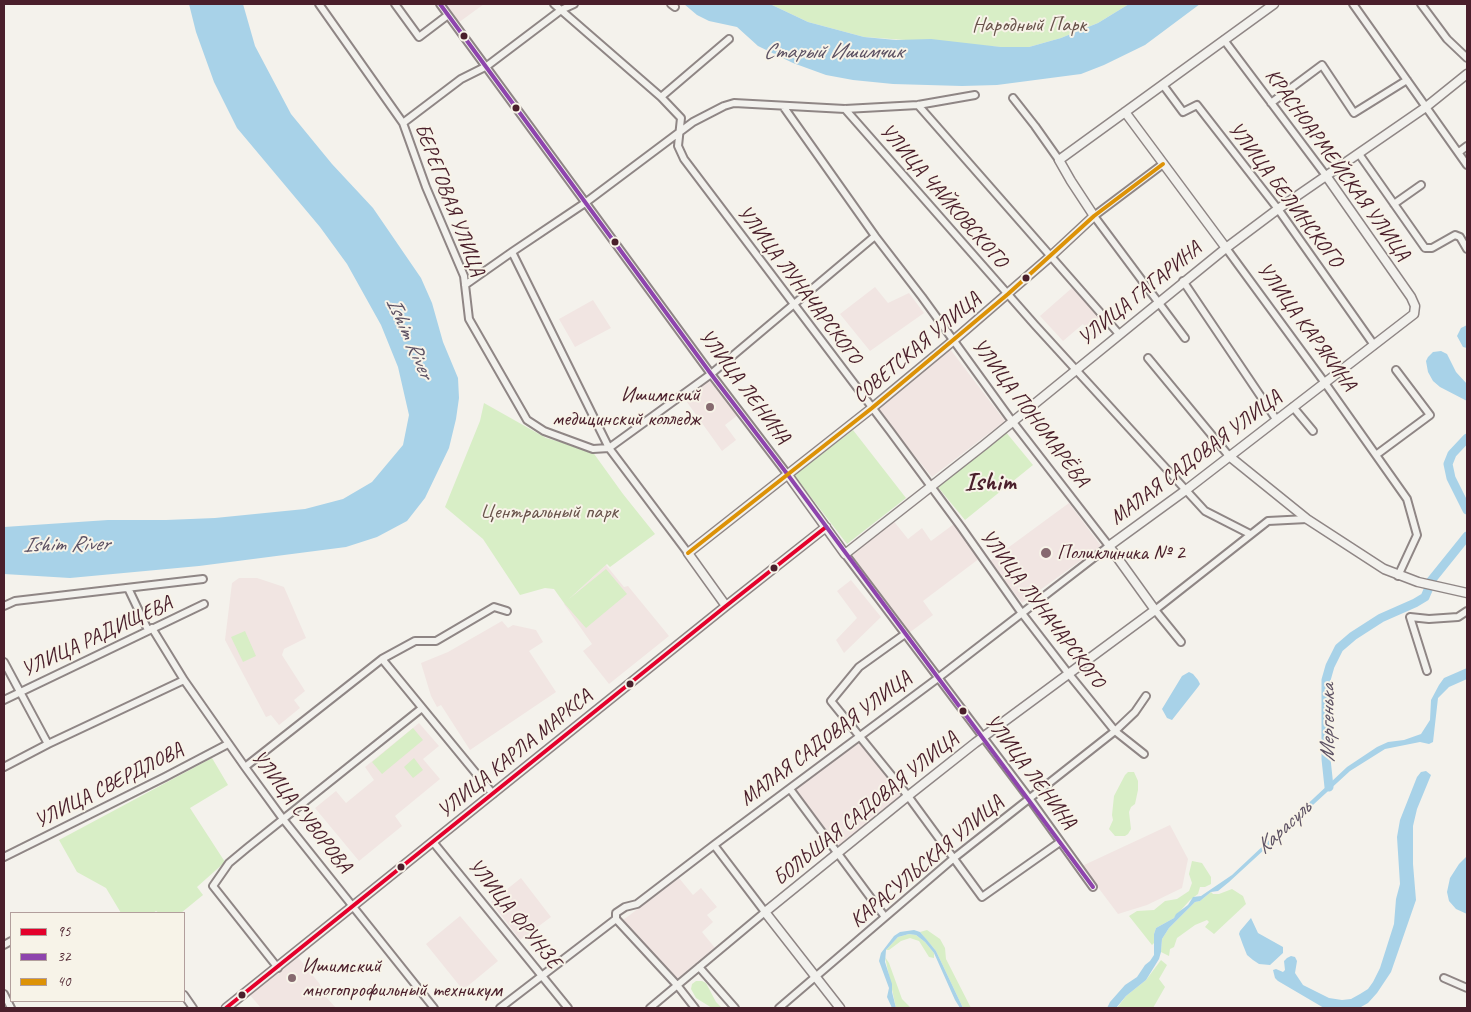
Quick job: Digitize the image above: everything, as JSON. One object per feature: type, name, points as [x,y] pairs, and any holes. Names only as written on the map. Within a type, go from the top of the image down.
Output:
[{"type":"main road","points":[[1094,216],[1059,160],[1274,4]]},
{"type":"main road","name":"УЛИЦА ГАГАРИНА","points":[[845,554],[1012,422],[1183,281],[1278,209],[1426,108],[1467,74]]},
{"type":"main road","name":"УЛИЦА КАРЯКИНА","points":[[1125,112],[1226,248]]},
{"type":"main road","name":"КРАСНОАРМЕЙСКАЯ УЛИЦА","points":[[1327,176],[1411,298],[1415,306],[1414,314]]},
{"type":"main road","name":"СОВЕТСКАЯ УЛИЦА","points":[[688,553],[872,408],[954,340],[1094,216]]},
{"type":"main road","name":"МАЛАЯ САДОВАЯ УЛИЦА","points":[[1109,546],[1186,490],[1414,314]]},
{"type":"main road","points":[[1229,456],[1307,519],[1384,569],[1398,576],[1418,582],[1467,592]]},
{"type":"main road","name":"УЛИЦА ЛЕНИНА","points":[[788,475],[845,554]]},
{"type":"main road","name":"УЛИЦА КАРЛА МАРКСА","points":[[226,1008],[826,527]]},
{"type":"main road","name":"УЛИЦА ПОНОМАРЁВА","points":[[1109,546],[1155,610]]},
{"type":"main road","points":[[688,553],[726,606]]},
{"type":"main road","name":"БОЛЬШАЯ САДОВАЯ УЛИЦА","points":[[765,912],[982,738],[1155,610]]},
{"type":"main road","points":[[765,912],[840,1008]]},
{"type":"street","name":"БЕРЕГОВАЯ УЛИЦА","points":[[319,4],[403,123],[426,187],[464,276],[469,319],[527,420],[544,431],[593,449],[609,448]]},
{"type":"street","points":[[395,4],[419,37],[448,15]]},
{"type":"street","name":"УЛИЦА ЛЕНИНА","points":[[440,4],[711,374],[788,475]]},
{"type":"street","name":"УЛИЦА ЛУНАЧАРСКОГО","points":[[554,4],[661,97],[681,118],[678,146],[684,159],[931,486],[1021,612],[1068,674],[1115,731]]},
{"type":"street","points":[[403,123],[461,79],[486,66],[561,10],[574,4]]},
{"type":"street","points":[[1353,4],[1467,165]]},
{"type":"street","points":[[1420,4],[1448,39],[1467,58]]},
{"type":"street","points":[[661,97],[729,39]]},
{"type":"street","name":"КРАСНОАРМЕЙСКАЯ УЛИЦА","points":[[1224,40],[1327,176]]},
{"type":"street","points":[[1271,104],[1322,65],[1354,113],[1407,80]]},
{"type":"street","name":"УЛИЦА БЕЛИНСКОГО","points":[[1163,85],[1183,112],[1197,105],[1278,209],[1374,345]]},
{"type":"street","points":[[465,285],[585,203],[693,122],[724,106],[734,103],[845,109],[918,105],[975,94]]},
{"type":"street","points":[[1013,98],[1059,160]]},
{"type":"street","points":[[918,105],[1119,334]]},
{"type":"street","name":"УЛИЦА ПОНОМАРЁВА","points":[[782,106],[1012,422],[1109,546]]},
{"type":"street","name":"УЛИЦА ЧАЙКОВСКОГО","points":[[845,109],[1075,370],[1205,511],[1250,534]]},
{"type":"street","points":[[1459,152],[1467,146]]},
{"type":"street","points":[[1359,154],[1425,248],[1432,248],[1455,235],[1460,237],[1467,250]]},
{"type":"street","name":"СОВЕТСКАЯ УЛИЦА","points":[[1094,216],[1163,164]]},
{"type":"street","points":[[1394,204],[1421,185]]},
{"type":"street","points":[[1094,216],[1185,338]]},
{"type":"street","points":[[609,448],[711,374],[876,236]]},
{"type":"street","name":"УЛИЦА КАРЯКИНА","points":[[1226,248],[1326,382],[1407,499],[1417,535],[1398,576]]},
{"type":"street","points":[[512,252],[609,448],[688,553]]},
{"type":"street","points":[[1183,281],[1276,419]]},
{"type":"street","points":[[1148,358],[1229,456]]},
{"type":"street","points":[[1376,456],[1430,415],[1396,370]]},
{"type":"street","points":[[1293,407],[1313,430]]},
{"type":"street","name":"БОЛЬШАЯ САДОВАЯ УЛИЦА","points":[[1155,610],[1268,521],[1307,519]]},
{"type":"street","name":"МАЛАЯ САДОВАЯ УЛИЦА","points":[[500,1008],[616,919],[616,913],[625,907],[637,904],[938,678],[1021,612],[1109,546]]},
{"type":"street","name":"УЛИЦА ЛЕНИНА","points":[[845,554],[1029,798],[1093,887]]},
{"type":"street","points":[[4,606],[15,601],[203,579]]},
{"type":"street","name":"УЛИЦА СУВОРОВА","points":[[128,588],[150,629],[228,744],[283,818],[434,1008]]},
{"type":"street","name":"УЛИЦА РАДИЩЕВА","points":[[4,700],[204,604]]},
{"type":"street","points":[[245,767],[382,659],[415,642],[436,641],[494,607],[507,611]]},
{"type":"street","name":"УЛИЦА ПОНОМАРЁВА","points":[[1155,610],[1181,642]]},
{"type":"street","points":[[1428,671],[1410,617],[1429,619],[1458,617],[1467,611]]},
{"type":"street","points":[[905,634],[859,667],[831,701],[908,796],[982,897],[1060,842]]},
{"type":"street","points":[[382,659],[493,794]]},
{"type":"street","points":[[4,662],[48,744]]},
{"type":"street","points":[[4,767],[48,744],[184,680]]},
{"type":"street","points":[[1144,754],[1115,731],[1135,712],[1146,696]]},
{"type":"street","points":[[278,968],[213,886],[228,865],[283,818],[422,708]]},
{"type":"street","name":"КАРАСУЛЬСКАЯ УЛИЦА","points":[[779,1008],[954,858],[1115,731]]},
{"type":"street","name":"УЛИЦА СВЕРДЛОВА","points":[[4,857],[228,744]]},
{"type":"street","points":[[790,789],[885,917]]},
{"type":"street","name":"УЛИЦА ФРУНЗЕ","points":[[433,842],[568,1008]]},
{"type":"street","points":[[714,845],[765,912]]},
{"type":"street","name":"БОЛЬШАЯ САДОВАЯ УЛИЦА","points":[[650,1008],[765,912]]},
{"type":"street","points":[[616,919],[677,985],[695,1008]]},
{"type":"street","points":[[699,967],[735,1008]]},
{"type":"street","points":[[1444,978],[1467,988]]},
{"type":"street","points":[[4,994],[11,1008]]},
{"type":"street","points":[[185,996],[193,1008]]},
{"type":"shaded area","points":[[444,4],[484,4],[458,23]]},
{"type":"shaded area","points":[[875,287],[888,303],[909,293],[924,313],[870,351],[840,314]]},
{"type":"shaded area","points":[[1073,287],[1108,327],[1095,339],[1083,324],[1063,341],[1040,316]]},
{"type":"shaded area","points":[[593,300],[611,328],[575,347],[559,319]]},
{"type":"shaded area","points":[[950,349],[1005,421],[932,477],[876,408]]},
{"type":"shaded area","name":"Ишимский медицинский колледж","points":[[709,379],[738,415],[725,425],[736,440],[722,451],[684,398]]},
{"type":"shaded area","name":"Поликлиника № 2","points":[[1069,503],[1101,546],[1022,603],[990,561]]},
{"type":"shaded area","points":[[892,519],[908,539],[922,528],[931,541],[954,524],[980,558],[923,601],[933,615],[909,633],[849,552]]},
{"type":"shaded area","points":[[606,565],[624,587],[628,586],[669,636],[609,684],[583,651],[592,644],[564,604]]},
{"type":"shaded area","points":[[239,578],[257,578],[284,587],[306,638],[284,649],[282,655],[305,691],[294,700],[300,708],[279,725],[271,715],[266,717],[225,640],[232,583]]},
{"type":"shaded area","points":[[851,580],[881,617],[844,653],[836,640],[857,618],[837,591]]},
{"type":"shaded area","points":[[502,621],[508,628],[513,625],[536,630],[543,642],[529,651],[556,692],[470,750],[441,705],[437,707],[431,696],[421,663],[448,652]]},
{"type":"shaded area","points":[[419,723],[439,746],[423,759],[440,779],[395,816],[402,826],[359,861],[315,808],[336,791],[346,803],[374,780],[365,767]]},
{"type":"shaded area","points":[[858,741],[904,796],[839,848],[796,789]]},
{"type":"shaded area","points":[[1170,825],[1188,859],[1182,888],[1147,905],[1118,914],[1082,866]]},
{"type":"shaded area","points":[[521,878],[551,917],[520,940],[491,902]]},
{"type":"shaded area","points":[[679,878],[693,895],[701,888],[717,907],[707,915],[713,922],[702,932],[715,948],[677,979],[623,920]]},
{"type":"shaded area","points":[[460,916],[498,961],[463,990],[426,944]]},
{"type":"shaded area","name":"Ишимский многопрофильный техникум","points":[[297,956],[336,1008],[261,1008],[249,994]]},
{"type":"green space","name":"Народный Парк","points":[[770,4],[1129,4],[1098,23],[1061,38],[1029,47],[1001,47],[864,37],[808,22]]},
{"type":"green space","name":"Центральный парк","points":[[484,403],[546,438],[592,451],[655,534],[610,567],[607,564],[569,599],[606,569],[627,594],[586,628],[554,589],[545,588],[520,595],[483,539],[445,507],[480,421]]},
{"type":"green space","points":[[853,430],[906,498],[847,544],[794,475]]},
{"type":"green space","points":[[1005,431],[1033,465],[965,520],[937,486]]},
{"type":"green space","points":[[245,631],[256,656],[243,662],[231,637]]},
{"type":"green space","points":[[413,728],[423,740],[382,774],[372,762]]},
{"type":"green space","points":[[212,758],[228,785],[190,808],[225,862],[197,887],[203,895],[182,912],[120,912],[106,888],[77,872],[59,840]]},
{"type":"green space","points":[[414,758],[423,770],[413,778],[404,767]]},
{"type":"green space","points":[[1128,772],[1134,772],[1138,781],[1135,804],[1129,812],[1131,829],[1125,836],[1115,836],[1109,829],[1113,820],[1114,796]]},
{"type":"green space","points":[[1192,861],[1202,863],[1211,877],[1211,884],[1200,887],[1198,894],[1174,918],[1156,928],[1154,934],[1155,942],[1152,945],[1129,916],[1137,911],[1154,910],[1165,901],[1177,899],[1189,891],[1192,883],[1189,874]]},
{"type":"green space","points":[[1232,889],[1243,896],[1246,904],[1214,934],[1205,927],[1209,922],[1207,920],[1195,925],[1177,938],[1174,947],[1170,949],[1169,956],[1161,952],[1162,939],[1169,928],[1195,902],[1200,901],[1211,892],[1219,894]]},
{"type":"green space","points":[[927,930],[940,939],[945,948],[946,959],[971,1008],[963,1008],[936,951],[920,932]]},
{"type":"green space","points":[[909,934],[916,935],[925,942],[934,953],[934,958],[929,957],[919,941],[910,938],[886,950],[898,937]]},
{"type":"green space","points":[[885,957],[902,999],[911,1008],[896,1008]]},
{"type":"green space","points":[[1161,960],[1167,965],[1159,979],[1165,987],[1153,1008],[1117,1008],[1126,996],[1146,980]]},
{"type":"green space","points":[[696,981],[706,983],[716,1002],[722,1008],[712,1008],[696,998],[691,989],[692,984]]},
{"type":"water","name":"Ishim River","points":[[189,4],[243,4],[255,46],[291,114],[332,164],[373,208],[421,278],[432,303],[443,342],[458,378],[459,398],[449,448],[425,498],[407,521],[377,537],[346,547],[199,566],[70,578],[4,574],[4,527],[108,520],[215,518],[305,509],[343,499],[372,482],[403,445],[409,415],[398,367],[381,325],[347,264],[320,227],[237,128],[214,82],[196,32]]},
{"type":"water","name":"Старый Ишимчик","points":[[684,4],[770,4],[808,22],[864,37],[896,40],[931,39],[1001,47],[1029,47],[1061,38],[1098,23],[1129,4],[1200,4],[1145,45],[1081,74],[997,85],[962,86],[893,84],[826,75],[793,63],[758,46],[737,27],[709,21],[697,15]]},
{"type":"water","points":[[1467,325],[1467,348],[1463,347],[1457,336],[1461,328]]},
{"type":"water","points":[[1441,351],[1447,354],[1456,372],[1467,384],[1467,401],[1440,387],[1433,381],[1428,372],[1426,361],[1428,357],[1433,352]]},
{"type":"water","name":"Карасуль","points":[[1467,668],[1467,679],[1449,687],[1438,698],[1433,742],[1429,744],[1420,742],[1385,749],[1350,771],[1229,882],[1218,891],[1211,892],[1200,901],[1195,902],[1169,928],[1162,939],[1159,959],[1146,980],[1126,996],[1116,1008],[1107,1008],[1125,985],[1137,977],[1154,955],[1154,934],[1156,928],[1174,918],[1176,914],[1188,905],[1193,897],[1201,896],[1232,875],[1347,767],[1388,742],[1404,740],[1421,734],[1430,720],[1431,700],[1439,685],[1444,678]]},
{"type":"water","points":[[1189,672],[1193,674],[1200,684],[1172,720],[1167,718],[1162,709],[1182,676]]},
{"type":"water","points":[[1426,771],[1431,775],[1417,809],[1413,826],[1413,864],[1416,900],[1391,972],[1377,993],[1368,1003],[1361,1007],[1324,1008],[1278,981],[1273,970],[1276,969],[1283,972],[1285,970],[1284,961],[1291,956],[1295,957],[1297,961],[1295,973],[1303,985],[1329,998],[1351,999],[1368,989],[1380,968],[1394,924],[1396,899],[1400,884],[1397,837],[1400,820],[1417,777],[1421,772]]},
{"type":"water","points":[[1467,856],[1467,914],[1456,909],[1449,901],[1447,892],[1450,878]]},
{"type":"water","points":[[1251,918],[1258,933],[1283,947],[1283,953],[1270,965],[1259,964],[1247,955],[1239,934]]},
{"type":"water","points":[[914,930],[920,932],[936,951],[963,1008],[960,1008],[955,1000],[934,953],[916,935],[909,934],[898,937],[886,950],[885,962],[892,984],[896,1008],[892,1008],[887,997],[889,988],[879,961],[881,953],[894,936],[900,932]]},
{"type":"waterway","name":"Мергенька","points":[[1467,438],[1452,454],[1448,464],[1451,478],[1467,510]]},
{"type":"waterway","name":"Мергенька","points":[[1430,582],[1467,536]]},
{"type":"waterway","name":"Мергенька","points":[[1329,787],[1326,759],[1326,680],[1330,666],[1339,648],[1353,636],[1381,618],[1425,597],[1428,590]]},
{"type":"transit line","name":"32","points":[[440,4],[711,374],[1093,887]]},
{"type":"transit line","name":"40","points":[[688,553],[872,408],[1008,294],[1094,216],[1163,164]]},
{"type":"transit line","name":"95","points":[[226,1008],[826,527]]},
{"type":"place","name":"Ишимский медицинский колледж","points":[[710,407]]},
{"type":"place","name":"Поликлиника № 2","points":[[1046,553]]},
{"type":"place","name":"Ишимский многопрофильный техникум","points":[[292,978]]},
{"type":"district","name":"Ishim","points":[[990,483]]}]
